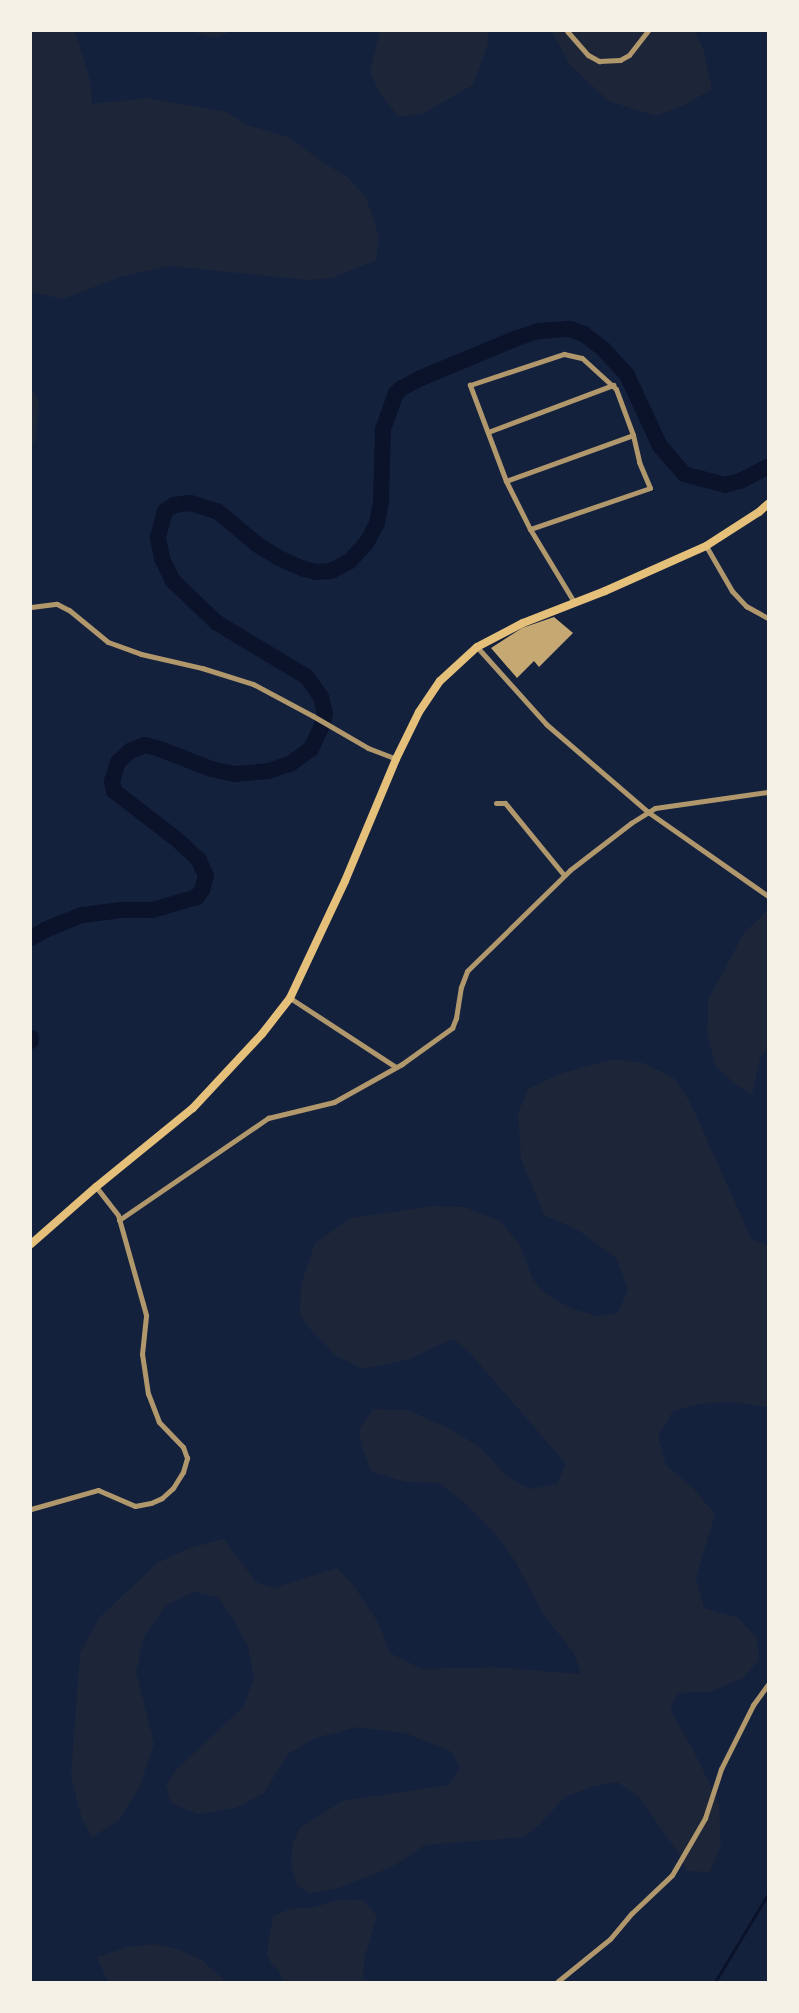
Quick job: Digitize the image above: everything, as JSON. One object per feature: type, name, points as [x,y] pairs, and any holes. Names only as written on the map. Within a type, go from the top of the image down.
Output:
[{"type":"main road","points":[[31,1244],[96,1187],[193,1108],[262,1034],[290,998],[345,881],[396,759],[419,712],[440,681],[476,647],[522,622],[605,591],[706,546],[759,512],[768,504]]},
{"type":"street","points":[[567,31],[588,55],[599,61],[620,60],[629,55],[648,31]]},
{"type":"street","points":[[530,529],[650,488],[639,462],[633,435],[616,389],[582,358],[564,354],[470,385],[506,481],[530,529],[574,602]]},
{"type":"street","points":[[488,432],[613,385]]},
{"type":"street","points":[[506,481],[633,435]]},
{"type":"street","points":[[706,546],[732,591],[746,606],[768,618]]},
{"type":"street","points":[[31,607],[57,604],[69,610],[108,642],[141,654],[202,668],[253,684],[368,748],[396,759]]},
{"type":"street","points":[[476,647],[546,724],[648,812],[768,896]]},
{"type":"street","points":[[119,1220],[268,1118],[334,1102],[396,1068],[452,1028],[467,971],[564,875],[648,812],[655,808],[768,792]]},
{"type":"street","points":[[496,803],[506,803],[564,875]]},
{"type":"street","points":[[290,998],[396,1068]]},
{"type":"street","points":[[31,1509],[98,1490],[135,1506],[151,1503],[162,1498],[173,1488],[185,1467],[187,1458],[183,1447],[160,1422],[148,1394],[142,1354],[146,1315],[119,1220],[96,1187]]},
{"type":"street","points":[[557,1982],[580,1966],[610,1939],[632,1913],[672,1875],[705,1818],[721,1769],[753,1705],[768,1684]]},
{"type":"shaded area","points":[[31,31],[75,31],[90,80],[92,104],[147,98],[227,112],[247,125],[289,137],[321,161],[347,177],[366,197],[379,236],[376,260],[332,278],[309,280],[169,266],[120,277],[63,299],[31,292]]},
{"type":"shaded area","points":[[191,31],[232,31],[214,38]]},
{"type":"shaded area","points":[[380,31],[489,31],[487,47],[473,85],[422,114],[399,117],[380,94],[370,71]]},
{"type":"shaded area","points":[[552,31],[695,31],[703,48],[712,89],[683,106],[656,116],[608,101],[569,64]]},
{"type":"shaded area","points":[[31,388],[39,401],[36,436],[31,449]]},
{"type":"shaded area","points":[[768,910],[768,1048],[760,1058],[752,1095],[735,1084],[716,1066],[707,1035],[708,1000],[744,933]]},
{"type":"shaded area","points":[[613,1059],[644,1063],[674,1078],[690,1102],[752,1240],[768,1245],[768,1407],[730,1402],[701,1404],[673,1411],[658,1436],[666,1465],[693,1488],[715,1514],[696,1578],[704,1608],[738,1618],[757,1638],[759,1660],[743,1678],[710,1692],[678,1693],[670,1709],[700,1763],[719,1805],[721,1845],[710,1872],[687,1871],[677,1851],[638,1796],[617,1782],[595,1786],[565,1797],[539,1825],[524,1837],[425,1845],[392,1867],[335,1889],[311,1893],[297,1886],[291,1863],[293,1842],[300,1828],[342,1801],[448,1785],[460,1768],[452,1752],[405,1733],[358,1727],[315,1738],[288,1754],[264,1793],[235,1808],[198,1814],[171,1803],[166,1785],[176,1770],[244,1706],[254,1677],[248,1647],[235,1622],[218,1597],[194,1592],[166,1605],[144,1637],[136,1672],[154,1744],[139,1788],[119,1820],[92,1837],[82,1819],[71,1776],[80,1653],[99,1618],[157,1563],[190,1548],[224,1539],[256,1582],[274,1588],[337,1568],[351,1582],[379,1624],[390,1653],[422,1669],[493,1667],[581,1674],[574,1653],[543,1614],[515,1561],[491,1529],[466,1504],[439,1483],[406,1482],[372,1472],[363,1451],[359,1430],[373,1409],[408,1410],[450,1429],[481,1448],[506,1476],[530,1489],[557,1484],[566,1464],[471,1354],[453,1339],[409,1359],[363,1369],[335,1355],[311,1330],[300,1315],[301,1285],[315,1243],[351,1218],[433,1206],[465,1207],[500,1221],[520,1245],[533,1280],[545,1293],[572,1309],[598,1316],[618,1313],[628,1289],[617,1259],[578,1230],[544,1215],[521,1159],[518,1113],[528,1089],[559,1074]]},
{"type":"shaded area","points":[[341,1899],[363,1900],[377,1916],[364,1959],[363,1978],[372,1982],[283,1982],[281,1974],[270,1962],[267,1952],[273,1916],[290,1909],[315,1907]]},
{"type":"shaded area","points":[[154,1944],[180,1950],[202,1960],[224,1982],[108,1982],[97,1957],[128,1947]]},
{"type":"building","points":[[554,617],[573,633],[539,667],[534,661],[517,678],[491,648],[522,628]]},
{"type":"waterway","points":[[31,938],[47,929],[82,915],[122,910],[153,910],[197,897],[202,890],[206,876],[199,860],[175,838],[114,791],[112,781],[118,762],[130,751],[145,745],[211,769],[235,774],[268,771],[290,764],[311,749],[321,728],[325,714],[321,697],[307,677],[217,623],[173,581],[162,558],[158,537],[165,511],[174,505],[190,503],[217,511],[258,545],[279,558],[301,568],[316,572],[331,571],[350,561],[367,542],[377,523],[381,502],[383,429],[396,393],[421,378],[517,338],[539,331],[570,329],[584,334],[603,349],[627,375],[660,446],[684,474],[725,485],[740,481],[768,467]]},
{"type":"waterway","points":[[715,1982],[768,1894]]}]
